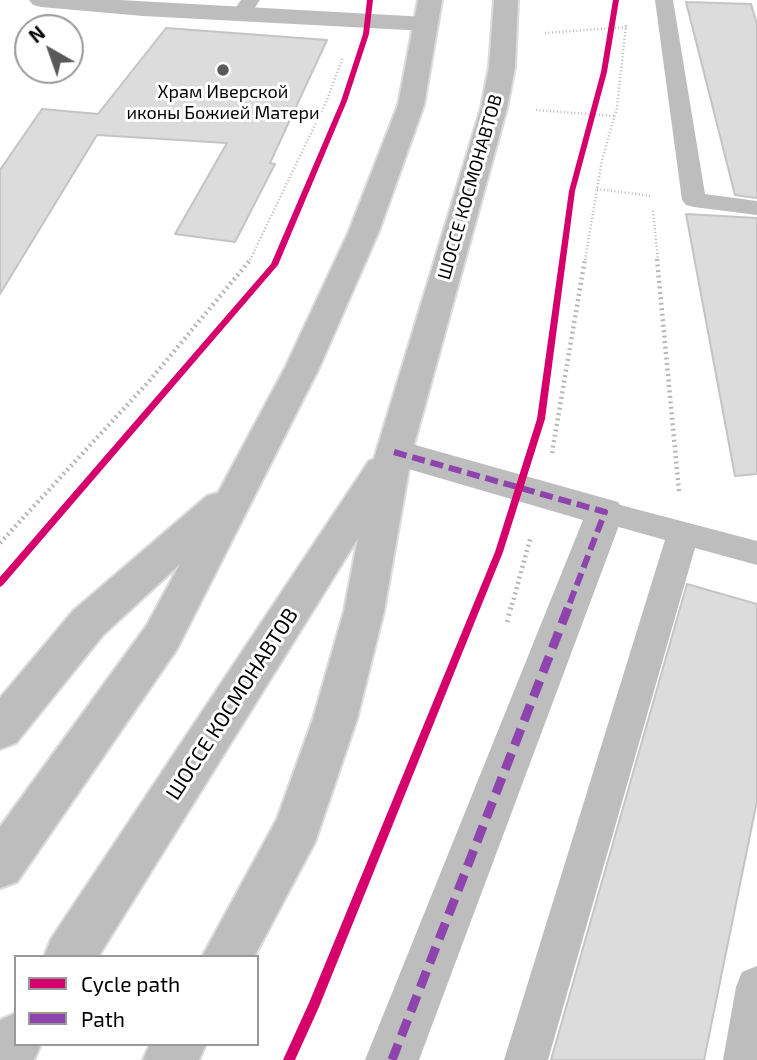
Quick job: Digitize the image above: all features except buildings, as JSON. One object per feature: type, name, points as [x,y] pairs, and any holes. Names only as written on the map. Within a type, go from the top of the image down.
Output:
[{"type":"main road","points":[[0,866],[162,637],[302,368],[364,231],[411,105],[428,12],[246,7],[129,8],[41,0]]},
{"type":"main road","name":"ШОССЕ КОСМОНАВТОВ","points":[[228,955],[298,827],[335,719],[363,611],[394,452],[494,108],[502,67],[506,0]]},
{"type":"main road","points":[[391,1060],[606,512],[394,452]]},
{"type":"main road","name":"ШОССЕ КОСМОНАВТОВ","points":[[70,955],[394,452]]},
{"type":"main road","points":[[0,730],[88,623],[237,491]]},
{"type":"main road","points":[[3,1060],[14,1043]]},
{"type":"lane","points":[[664,2],[694,200],[757,208]]},
{"type":"lane","points":[[606,512],[757,553]]},
{"type":"lane","points":[[526,1060],[683,533]]},
{"type":"lane","points":[[745,1060],[757,988]]},
{"type":"path","points":[[536,34],[611,24],[625,28],[664,2]]},
{"type":"path","points":[[506,626],[542,495],[597,189],[614,116],[628,19]]},
{"type":"path","points":[[609,39],[611,24]]},
{"type":"path","points":[[0,543],[151,379],[250,260],[327,100],[344,54]]},
{"type":"path","points":[[590,127],[596,104]]},
{"type":"path","points":[[528,110],[614,116]]},
{"type":"path","points":[[597,189],[694,200]]},
{"type":"path","points":[[652,196],[683,533]]},
{"type":"marked path","points":[[392,1060],[605,512],[394,452]]},
{"type":"cycle path","points":[[0,583],[274,265],[344,101],[366,34],[370,0]]},
{"type":"cycle path","points":[[289,1060],[499,552],[541,419],[572,191],[604,72],[616,0]]},
{"type":"place","name":"Храм Иверской иконы Божией Матери","points":[[223,70]]}]
